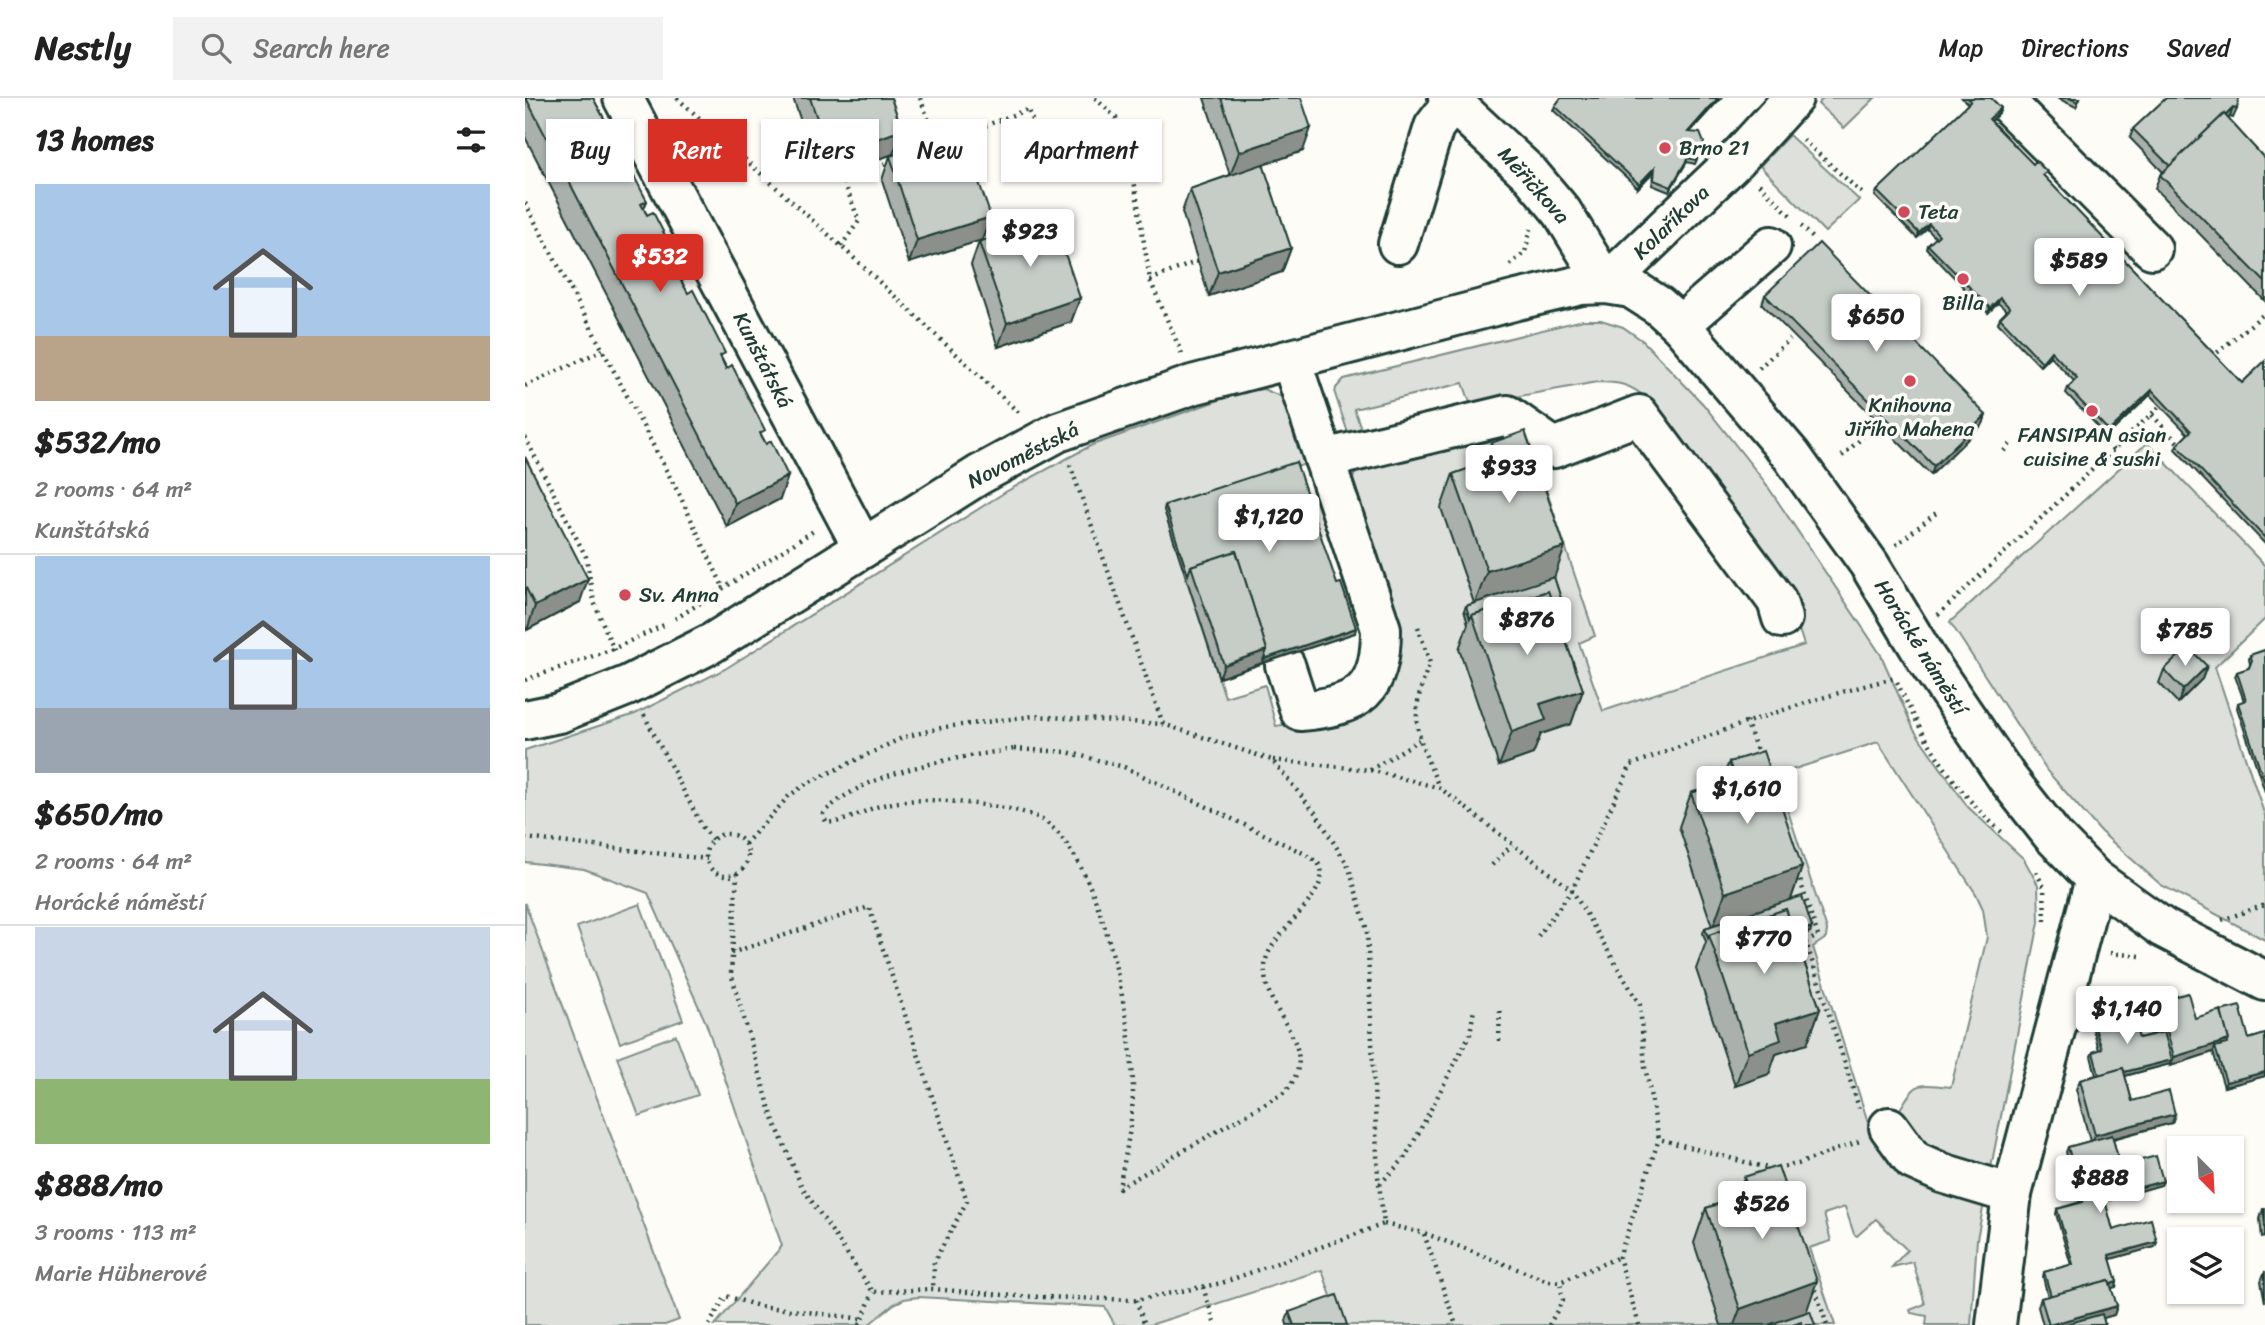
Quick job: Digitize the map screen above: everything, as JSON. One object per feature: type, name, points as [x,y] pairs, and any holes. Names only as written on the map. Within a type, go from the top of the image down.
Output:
[{"type":"street","name":"Kolaříkova","points":[[1606,284],[1738,158],[1793,98]]},
{"type":"street","points":[[2002,98],[2152,249]]},
{"type":"street","name":"Měřičkova","points":[[1451,100],[1530,174],[1554,202],[1606,284]]},
{"type":"street","points":[[1398,244],[1434,127],[1451,100]]},
{"type":"street","name":"Kunštátská","points":[[635,104],[863,548]]},
{"type":"street","points":[[1680,326],[1770,246]]},
{"type":"street","name":"Horácké náměstí","points":[[1606,284],[1632,288],[1646,295],[1680,326],[1791,454],[1869,565],[1927,660],[2008,779],[2053,836],[2095,879],[2163,928],[2265,981]]},
{"type":"street","name":"Novoměstská","points":[[525,720],[559,713],[629,685],[712,643],[979,475],[1041,426],[1530,297],[1581,285],[1606,284]]},
{"type":"street","points":[[1285,665],[1300,711],[1336,708],[1369,687],[1381,659],[1381,629],[1291,360]]},
{"type":"street","points":[[1324,459],[1507,415],[1554,448],[1639,415],[1777,601],[1783,618]]},
{"type":"street","points":[[1996,1325],[2012,1194],[2095,879]]},
{"type":"street","points":[[1873,1126],[1913,1160],[1942,1173],[2012,1194]]},
{"type":"path","points":[[677,98],[1041,426],[1163,724]]},
{"type":"path","points":[[920,98],[936,145],[1001,120]]},
{"type":"path","points":[[1095,98],[1116,119]]},
{"type":"path","points":[[1002,119],[1028,109],[1032,119]]},
{"type":"path","points":[[1798,136],[1864,195]]},
{"type":"path","points":[[841,246],[859,221],[843,179],[893,161]]},
{"type":"path","points":[[1748,174],[1815,240]]},
{"type":"path","points":[[1132,182],[1150,280],[1192,385]]},
{"type":"path","points":[[525,203],[680,496],[724,589]]},
{"type":"path","points":[[1150,280],[1198,261]]},
{"type":"path","points":[[2211,358],[2264,315]]},
{"type":"path","points":[[1758,368],[1790,339]]},
{"type":"path","points":[[525,386],[603,350]]},
{"type":"path","points":[[1943,611],[2161,405]]},
{"type":"path","points":[[2152,415],[2180,445]]},
{"type":"path","points":[[2097,433],[2114,451]]},
{"type":"path","points":[[525,437],[586,557],[594,602],[629,685],[703,828],[713,839]]},
{"type":"path","points":[[1842,456],[1863,437]]},
{"type":"path","points":[[2004,451],[2012,442]]},
{"type":"path","points":[[525,680],[613,649],[674,620],[842,511]]},
{"type":"path","points":[[1890,550],[1936,513]]},
{"type":"path","points":[[1890,667],[1922,737],[1972,807],[2013,841]]},
{"type":"path","points":[[1538,936],[1572,890],[1630,765],[1827,694],[1895,678]]},
{"type":"path","points":[[873,1292],[847,1258],[802,1187],[772,1116],[740,1008],[731,973],[731,953],[737,873],[746,863],[745,844],[789,796],[806,784],[904,737],[945,727],[1034,716],[1163,724],[1272,760],[1370,769],[1440,788],[1572,890],[1640,1005],[1645,1067],[1659,1139],[1619,1257],[1639,1325]]},
{"type":"path","points":[[1747,721],[1764,769]]},
{"type":"path","points":[[1370,769],[1419,740]]},
{"type":"path","points":[[1002,751],[1067,752],[1124,767],[1303,853],[1319,864],[1322,874],[1319,889],[1268,948],[1264,969],[1264,982],[1299,1048],[1298,1078],[1285,1092],[1119,1188],[1129,1138],[1133,1092],[1128,1030],[1119,976],[1108,937],[1087,882],[1058,836],[1038,818],[966,803],[923,799],[877,807],[834,823],[826,822],[823,814],[830,806],[842,796],[876,780],[963,757],[1002,751]]},
{"type":"path","points":[[1272,760],[1317,815],[1349,867],[1367,930],[1379,1184],[1384,1224]]},
{"type":"path","points":[[737,873],[717,873],[707,859],[706,850],[713,839],[727,834],[745,844]]},
{"type":"path","points":[[525,838],[707,859]]},
{"type":"path","points":[[1492,865],[1512,845]]},
{"type":"path","points":[[2033,868],[2045,887],[2043,936]]},
{"type":"path","points":[[1659,1139],[1775,1168],[1798,1164],[1873,1126],[1806,942],[1818,936],[1798,872]]},
{"type":"path","points":[[2215,923],[2265,905]]},
{"type":"path","points":[[731,953],[869,907],[967,1201],[934,1262],[933,1289]]},
{"type":"path","points":[[2108,953],[2147,959]]},
{"type":"path","points":[[1499,1041],[1500,1006]]},
{"type":"path","points":[[1379,1184],[1404,1159],[1418,1134],[1470,1034],[1474,1009]]},
{"type":"path","points":[[1775,1168],[1779,1181]]},
{"type":"path","points":[[873,1292],[933,1289],[1015,1296],[1136,1300],[1222,1283],[1384,1224],[1424,1233],[1548,1281],[1560,1282],[1619,1257]]},
{"type":"path","points":[[1424,1233],[1456,1325]]},
{"type":"path","points":[[1809,1273],[1827,1325]]},
{"type":"path","points":[[1549,1325],[1563,1300],[1560,1282]]},
{"type":"path","points":[[1203,1287],[1215,1325]]},
{"type":"path","points":[[709,1325],[726,1296],[759,1306],[861,1322],[873,1292]]},
{"type":"path","points":[[1136,1300],[1145,1325]]},
{"type":"shaded area","points":[[1823,98],[1875,98],[1844,128],[1818,104]]},
{"type":"shaded area","points":[[1789,135],[1859,200],[1825,232],[1760,166]]},
{"type":"shaded area","points":[[1583,320],[1601,320],[1623,327],[1643,341],[1703,404],[1764,481],[1881,655],[1914,730],[1968,807],[2024,859],[2038,885],[2039,922],[1977,1239],[1971,1325],[1926,1325],[1927,1316],[1911,1313],[1910,1310],[1925,1304],[1913,1262],[1892,1267],[1907,1250],[1876,1219],[1857,1236],[1854,1234],[1845,1207],[1824,1214],[1831,1241],[1809,1248],[1835,1325],[1341,1325],[1322,1270],[1150,1325],[1115,1325],[1105,1307],[918,1297],[894,1304],[868,1325],[715,1325],[782,1246],[706,1023],[648,893],[584,869],[525,862],[525,750],[635,714],[725,669],[1007,491],[1092,445],[1239,393],[1263,389],[1285,398],[1312,462],[1164,510],[1225,697],[1265,685],[1276,726],[1316,720],[1393,639],[1402,635],[1353,495],[1351,482],[1359,466],[1335,394],[1336,388],[1344,379]],"holes":[[[1597,382],[1623,385],[1646,398],[1788,596],[1804,645],[1603,711],[1579,643],[1595,636],[1532,447],[1519,434],[1372,458],[1354,409],[1463,383],[1471,405]],[[1878,742],[1976,894],[1983,909],[1987,937],[1951,1087],[1919,1086],[1899,1111],[1902,1123],[1871,1132],[1813,947],[1826,938],[1827,930],[1776,775]]]},
{"type":"shaded area","points":[[2147,443],[2265,566],[2265,619],[2215,667],[2265,816],[2265,940],[2161,885],[2101,832],[2047,771],[1950,622]]},
{"type":"shaded area","points":[[525,903],[679,1320],[665,1325],[525,1325]]},
{"type":"shaded area","points":[[640,904],[683,1020],[620,1043],[577,927]]},
{"type":"shaded area","points":[[676,1035],[698,1095],[639,1116],[617,1057]]},
{"type":"building","points":[[526,98],[593,98],[604,119],[546,119],[546,137]]},
{"type":"building","points":[[810,98],[891,98],[898,119],[893,119],[893,133],[879,138],[879,119],[817,119]]},
{"type":"building","points":[[1221,98],[1301,98],[1311,128],[1239,152]]},
{"type":"building","points":[[1561,98],[1718,98],[1688,132],[1700,133],[1704,143],[1696,160],[1688,158],[1671,187],[1654,180],[1655,167],[1639,184],[1555,106]]},
{"type":"building","points":[[1968,98],[1991,98],[2001,108],[1989,119],[2033,164],[2036,161],[2047,172],[2043,175],[2242,383],[2265,361],[2265,538],[2177,445],[2191,431],[2152,390],[2109,431],[2068,388],[2077,378],[2051,351],[2042,362],[2000,318],[2010,308],[2000,298],[1990,308],[1928,245],[1939,235],[1929,224],[1919,233],[1877,191],[1971,101]]},
{"type":"building","points":[[2166,98],[2239,98],[2237,109],[2233,108],[2225,116],[2224,114],[2170,166],[2133,129]]},
{"type":"building","points":[[2224,114],[2265,159],[2265,282],[2160,175]]},
{"type":"building","points":[[1263,164],[1291,248],[1218,272],[1190,189]]},
{"type":"building","points":[[634,176],[647,201],[641,204],[647,215],[653,212],[687,278],[681,281],[688,293],[693,290],[725,353],[720,356],[726,369],[732,365],[765,430],[760,433],[766,444],[771,441],[788,476],[735,503],[569,182],[634,182]]},
{"type":"building","points":[[898,182],[979,182],[991,217],[917,240]]},
{"type":"building","points":[[1052,215],[1080,298],[1007,323],[979,242]]},
{"type":"building","points":[[1819,243],[1986,415],[1934,466],[1765,295]]},
{"type":"building","points":[[1525,431],[1565,547],[1487,571],[1453,474],[1496,459],[1491,443]]},
{"type":"building","points":[[525,457],[588,579],[535,606],[525,586]]},
{"type":"building","points":[[1296,462],[1337,584],[1341,583],[1356,628],[1264,659],[1267,650],[1236,551],[1191,566],[1188,575],[1165,505]]},
{"type":"building","points":[[1236,551],[1267,650],[1224,665],[1191,566]]},
{"type":"building","points":[[1554,577],[1565,611],[1556,614],[1548,591],[1472,615],[1470,619],[1466,606]]},
{"type":"building","points":[[1548,591],[1583,690],[1540,704],[1546,720],[1512,732],[1472,615]]},
{"type":"building","points":[[2188,647],[2207,666],[2183,690],[2164,670]]},
{"type":"building","points":[[2265,650],[2265,783],[2238,703],[2246,700],[2237,672],[2249,668],[2252,660],[2250,655]]},
{"type":"building","points":[[1763,751],[1802,867],[1725,893],[1691,793],[1735,779],[1729,762]]},
{"type":"building","points":[[1802,896],[1812,927],[1794,933],[1786,909],[1709,935],[1708,938],[1705,928]]},
{"type":"building","points":[[1786,909],[1820,1009],[1776,1023],[1781,1040],[1748,1052],[1709,935]]},
{"type":"building","points":[[2188,993],[2195,1018],[2221,1010],[2229,1040],[2174,1057],[2159,1001]]},
{"type":"building","points":[[2240,1006],[2249,1039],[2265,1034],[2265,1072],[2226,1082],[2215,1047],[2227,1044],[2229,1040],[2221,1011]]},
{"type":"building","points":[[2131,1011],[2139,1038],[2164,1032],[2172,1060],[2099,1075],[2093,1052],[2102,1049],[2093,1022]]},
{"type":"building","points":[[2123,1068],[2132,1101],[2169,1091],[2175,1114],[2095,1135],[2080,1080]]},
{"type":"building","points":[[2112,1135],[2120,1166],[2156,1156],[2163,1181],[2104,1197],[2113,1230],[2151,1219],[2157,1242],[2109,1255],[2117,1282],[2110,1284],[2109,1280],[2051,1296],[2044,1272],[2073,1264],[2057,1209],[2083,1202],[2068,1147]]},
{"type":"building","points":[[1778,1166],[1817,1281],[1740,1309],[1706,1208],[1749,1194],[1744,1177]]},
{"type":"building","points":[[2109,1280],[2117,1306],[2049,1325],[2041,1298]]},
{"type":"building","points":[[1337,1295],[1347,1325],[1294,1325],[1289,1312]]},
{"type":"building","points":[[1810,1311],[1815,1325],[1802,1325],[1801,1322],[1793,1325],[1768,1325]]},
{"type":"building","points":[[2102,1314],[2105,1325],[2063,1325]]},
{"type":"place","name":"Brno 21","points":[[1665,148]]},
{"type":"place","name":"Teta","points":[[1904,212]]},
{"type":"place","name":"Billa","points":[[1963,279]]},
{"type":"place","name":"Knihovna Jiřího Mahena","points":[[1910,381]]},
{"type":"place","name":"FANSIPAN asian cuisine & sushi","points":[[2092,411]]},
{"type":"place","name":"Sv. Anna","points":[[625,595]]}]
